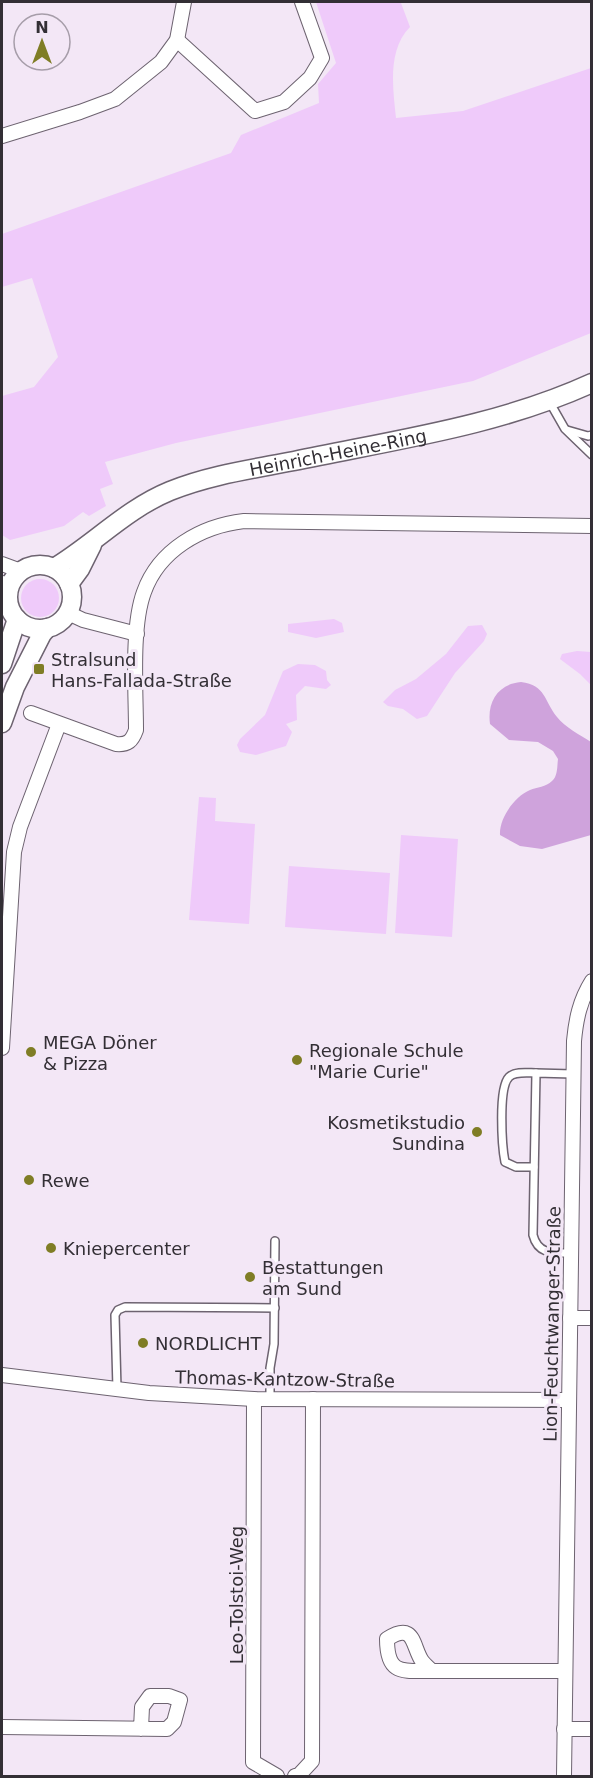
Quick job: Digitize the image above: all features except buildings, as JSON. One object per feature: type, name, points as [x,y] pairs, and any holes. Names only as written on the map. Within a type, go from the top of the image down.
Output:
[{"type":"main road","name":"Heinrich-Heine-Ring","points":[[54,568],[94,541],[129,512],[155,498],[188,485],[231,474],[452,429],[501,416],[591,383]]},
{"type":"main road","name":"Heinrich-Heine-Ring","points":[[69,584],[80,569],[94,541]]},
{"type":"main road","points":[[37,565],[54,568],[69,584],[72,598],[68,613],[63,620],[47,628],[36,629],[26,626],[17,619],[9,605],[5,586],[12,582],[21,571],[37,565]]},
{"type":"main road","points":[[2,664],[17,619]]},
{"type":"main road","points":[[2,723],[15,687],[47,628]]},
{"type":"street","points":[[2,136],[115,99],[161,62],[177,40],[184,2]]},
{"type":"street","points":[[177,40],[255,111],[284,102],[310,78],[322,58],[302,2]]},
{"type":"street","points":[[31,713],[116,744],[123,744],[133,738],[136,730],[137,634],[144,593],[151,578],[175,549],[194,536],[227,523],[244,521],[591,526]]},
{"type":"street","points":[[2,564],[21,571]]},
{"type":"street","points":[[68,613],[83,620],[137,634]]},
{"type":"street","points":[[2,1048],[14,852],[59,724]]},
{"type":"street","name":"Lion-Feuchtwanger-Straße","points":[[564,1776],[573,1074],[576,1019],[591,981]]},
{"type":"street","points":[[570,1318],[591,1318]]},
{"type":"street","name":"Thomas-Kantzow-Straße","points":[[2,1375],[117,1390],[254,1399],[568,1400]]},
{"type":"street","name":"Leo-Tolstoi-Weg","points":[[254,1399],[253,1762],[277,1776]]},
{"type":"street","points":[[295,1776],[299,1775],[312,1761],[313,1399]]},
{"type":"street","points":[[432,1671],[564,1671]]},
{"type":"street","points":[[2,1727],[141,1729]]},
{"type":"street","points":[[564,1729],[591,1730]]},
{"type":"lane","points":[[548,400],[565,429],[591,455]]},
{"type":"lane","points":[[565,429],[591,435]]},
{"type":"lane","points":[[534,1167],[516,1167],[505,1162],[502,1150],[503,1088],[508,1078],[514,1073],[573,1074]]},
{"type":"lane","points":[[536,1073],[533,1235],[541,1250],[551,1253],[572,1253]]},
{"type":"lane","points":[[270,1399],[270,1368],[274,1344],[275,1241]]},
{"type":"lane","points":[[117,1390],[115,1315],[118,1310],[125,1307],[275,1308]]},
{"type":"shaded area","points":[[316,2],[401,3],[410,27],[398,47],[393,70],[396,118],[463,111],[591,68],[591,333],[473,381],[176,443],[105,462],[113,484],[100,489],[106,506],[89,516],[83,512],[64,526],[10,540],[2,535],[2,396],[34,387],[58,357],[32,278],[2,287],[2,234],[231,153],[241,135],[319,103],[318,84],[336,63]]},
{"type":"shaded area","points":[[40,579],[53,585],[59,598],[53,611],[40,617],[27,611],[21,598],[27,585]]},
{"type":"shaded area","points":[[334,619],[342,623],[344,632],[316,638],[288,632],[288,624]]},
{"type":"shaded area","points":[[482,625],[487,634],[484,641],[455,673],[427,716],[417,719],[403,709],[388,706],[383,702],[395,690],[416,679],[446,654],[468,626]]},
{"type":"shaded area","points":[[577,651],[591,652],[591,685],[560,659],[562,654]]},
{"type":"shaded area","points":[[298,664],[315,665],[326,671],[327,680],[331,685],[326,689],[305,686],[296,695],[297,720],[286,724],[292,732],[286,746],[256,755],[240,752],[237,745],[240,739],[265,715],[283,671]]},
{"type":"shaded area","points":[[521,682],[540,690],[560,721],[591,742],[591,835],[542,849],[520,846],[500,835],[502,822],[514,802],[524,793],[550,783],[557,771],[558,759],[553,751],[538,742],[509,740],[490,724],[490,708],[500,690],[513,683]]},
{"type":"shaded area","points":[[199,797],[216,798],[215,821],[255,824],[249,924],[189,920]]},
{"type":"shaded area","points":[[401,835],[458,839],[452,937],[395,933]]},
{"type":"shaded area","points":[[289,866],[390,873],[386,934],[285,927]]},
{"type":"place","name":"Stralsund Hans-Fallada-Straße","points":[[39,669]]},
{"type":"place","name":"MEGA Döner & Pizza","points":[[31,1052]]},
{"type":"place","name":"Regionale Schule \"Marie Curie\"","points":[[297,1060]]},
{"type":"place","name":"Kosmetikstudio Sundina","points":[[477,1132]]},
{"type":"place","name":"Rewe","points":[[29,1180]]},
{"type":"place","name":"Kniepercenter","points":[[51,1248]]},
{"type":"place","name":"Bestattungen am Sund","points":[[250,1277]]},
{"type":"place","name":"NORDLICHT","points":[[143,1343]]}]
